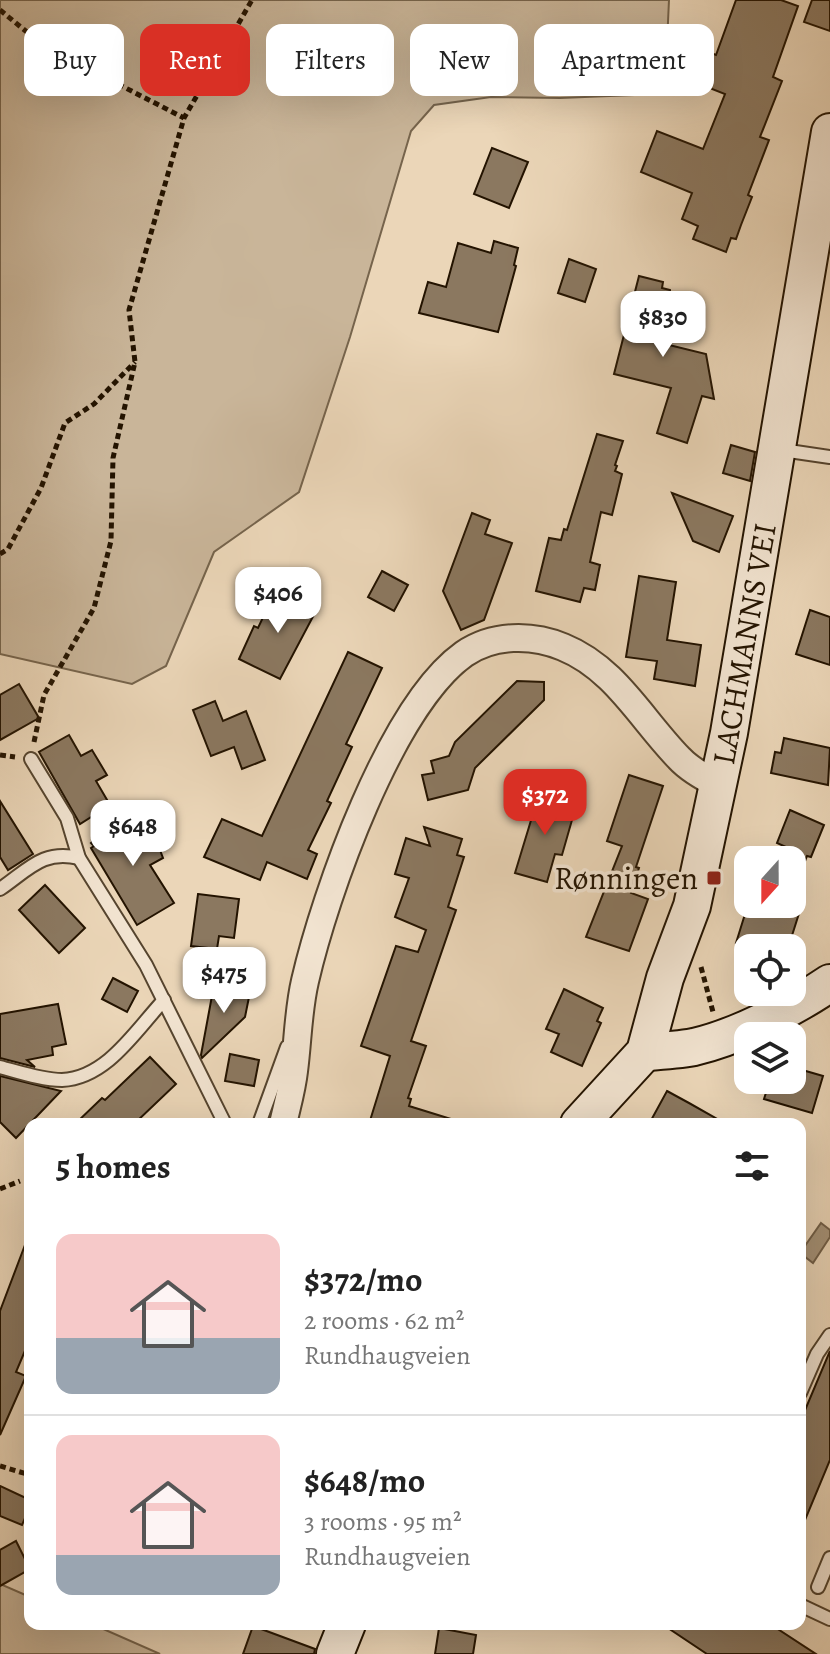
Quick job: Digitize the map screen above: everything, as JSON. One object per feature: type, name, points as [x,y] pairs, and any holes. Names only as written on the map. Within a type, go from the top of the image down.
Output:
[{"type":"street","name":"LACHMANNS VEI","points":[[584,1118],[645,1052],[665,978],[692,906],[719,785],[830,132]]},
{"type":"street","points":[[284,1118],[294,1070],[305,982],[324,909],[404,725],[418,703],[464,654],[497,640],[518,638],[540,640],[583,656],[609,675],[681,761],[719,785]]},
{"type":"street","points":[[645,1052],[693,1047],[722,1038],[779,1012],[830,983]]},
{"type":"street","points":[[335,1654],[345,1630]]},
{"type":"lane","points":[[778,449],[830,457]]},
{"type":"lane","points":[[31,759],[67,818],[79,858],[146,965],[222,1118]]},
{"type":"lane","points":[[0,889],[52,855],[79,858]]},
{"type":"lane","points":[[0,1067],[62,1080],[88,1075],[107,1063],[164,1000]]},
{"type":"lane","points":[[261,1118],[298,1022]]},
{"type":"lane","points":[[806,1379],[830,1335]]},
{"type":"lane","points":[[818,1587],[830,1558]]},
{"type":"lane","points":[[806,1608],[830,1619]]},
{"type":"path","points":[[31,759],[44,695],[94,608],[111,541],[113,458],[135,362],[129,310],[184,118],[252,0]]},
{"type":"path","points":[[0,10],[44,46],[184,118]]},
{"type":"path","points":[[0,554],[8,549],[41,488],[65,423],[94,404],[135,362]]},
{"type":"path","points":[[0,755],[9,756]]},
{"type":"path","points":[[700,964],[716,1020]]},
{"type":"path","points":[[0,1189],[20,1181]]},
{"type":"path","points":[[0,1466],[24,1473]]},
{"type":"shaded area","points":[[0,0],[669,0],[668,24],[534,24],[534,96],[609,96],[491,97],[434,105],[411,131],[350,337],[299,492],[214,552],[166,666],[132,684],[0,654]]},
{"type":"shaded area","points":[[821,1223],[830,1230],[830,1237],[813,1263],[806,1258],[806,1244]]},
{"type":"shaded area","points":[[0,1584],[24,1594],[24,1630],[106,1630],[160,1654],[0,1654]]},
{"type":"building","points":[[736,0],[781,0],[798,6],[773,77],[782,81],[760,137],[769,140],[748,195],[752,197],[736,239],[731,238],[726,252],[693,239],[698,226],[682,219],[692,193],[641,172],[657,131],[703,149],[725,94],[714,90],[716,55]]},
{"type":"building","points":[[812,0],[830,0],[830,31],[804,22]]},
{"type":"building","points":[[492,148],[528,162],[509,208],[474,194]]},
{"type":"building","points":[[494,241],[518,248],[498,332],[419,313],[428,282],[446,287],[458,243],[491,253]]},
{"type":"building","points":[[569,259],[596,269],[585,302],[558,293]]},
{"type":"building","points":[[639,276],[663,282],[662,288],[670,290],[670,303],[675,304],[665,344],[706,354],[714,399],[702,396],[687,443],[657,433],[671,388],[614,374]]},
{"type":"building","points":[[597,434],[623,441],[615,465],[615,471],[622,474],[612,515],[601,512],[590,562],[600,565],[595,590],[584,588],[580,602],[536,591],[549,538],[561,540],[564,529],[567,530]]},
{"type":"building","points":[[731,445],[755,452],[750,481],[723,473]]},
{"type":"building","points":[[672,493],[733,516],[719,552],[693,541]]},
{"type":"building","points":[[472,513],[490,520],[485,534],[512,543],[484,620],[461,630],[443,591]]},
{"type":"building","points":[[382,571],[408,585],[394,611],[368,597]]},
{"type":"building","points":[[639,576],[676,582],[667,640],[701,645],[695,686],[654,679],[657,661],[626,657]]},
{"type":"building","points":[[276,590],[317,609],[280,679],[239,659]]},
{"type":"building","points":[[810,610],[830,617],[830,665],[796,654]]},
{"type":"building","points":[[348,652],[382,668],[346,744],[352,747],[327,801],[331,803],[308,850],[317,854],[307,879],[267,862],[260,880],[204,857],[222,819],[262,836]]},
{"type":"building","points":[[517,681],[544,682],[544,700],[475,768],[468,790],[428,800],[422,775],[434,773],[431,761],[449,756],[455,742]]},
{"type":"building","points":[[19,684],[39,718],[0,740],[0,695]]},
{"type":"building","points":[[215,701],[223,721],[246,711],[265,760],[242,769],[234,747],[211,756],[193,710]]},
{"type":"building","points":[[69,735],[81,756],[92,750],[107,775],[96,781],[110,805],[80,824],[39,752]]},
{"type":"building","points":[[784,738],[830,748],[828,785],[771,773],[775,752],[781,753]]},
{"type":"building","points":[[629,775],[663,786],[636,867],[639,868],[631,893],[648,899],[629,951],[586,937],[622,846],[607,841]]},
{"type":"building","points":[[539,794],[576,806],[562,855],[555,854],[547,882],[515,873]]},
{"type":"building","points":[[0,801],[33,854],[8,870],[0,857]]},
{"type":"building","points":[[790,810],[824,825],[811,857],[806,859],[806,846],[777,843]]},
{"type":"building","points":[[117,819],[124,830],[141,820],[155,837],[163,858],[150,865],[174,903],[137,925],[91,848],[94,846],[91,843]]},
{"type":"building","points":[[424,827],[462,839],[457,855],[464,857],[448,907],[456,910],[411,1041],[426,1046],[408,1098],[411,1099],[409,1106],[448,1118],[371,1118],[390,1056],[361,1046],[396,946],[418,952],[426,930],[395,917],[409,878],[395,874],[406,838],[430,846]]},
{"type":"building","points":[[45,885],[85,928],[59,953],[19,910]]},
{"type":"building","points":[[198,894],[239,899],[234,938],[219,936],[217,949],[191,946]]},
{"type":"building","points":[[744,918],[798,918],[792,934],[739,934]]},
{"type":"building","points":[[113,978],[138,991],[127,1012],[102,999]]},
{"type":"building","points":[[214,985],[250,992],[245,1017],[202,1058],[201,1055]]},
{"type":"building","points":[[564,989],[603,1008],[597,1021],[601,1023],[582,1066],[551,1052],[559,1034],[546,1029]]},
{"type":"building","points":[[58,1004],[66,1044],[52,1047],[53,1055],[27,1060],[35,1067],[0,1058],[0,1014]]},
{"type":"building","points":[[230,1054],[259,1060],[254,1086],[225,1081]]},
{"type":"building","points":[[150,1057],[176,1084],[140,1118],[81,1118],[102,1098],[105,1100]]},
{"type":"building","points":[[806,1071],[823,1076],[812,1113],[764,1099],[766,1094],[806,1094]]},
{"type":"building","points":[[0,1076],[61,1091],[35,1118],[24,1118],[24,1130],[16,1138],[0,1122]]},
{"type":"building","points":[[667,1091],[715,1118],[652,1118]]},
{"type":"building","points":[[24,1248],[24,1353],[16,1372],[24,1375],[24,1381],[0,1435],[0,1311]]},
{"type":"building","points":[[830,1351],[830,1460],[806,1518],[806,1408]]},
{"type":"building","points":[[0,1486],[24,1497],[22,1525],[0,1516]]},
{"type":"building","points":[[16,1541],[24,1557],[24,1572],[0,1586],[0,1550]]},
{"type":"building","points":[[252,1630],[264,1630],[315,1649],[314,1654],[243,1654]]},
{"type":"building","points":[[439,1630],[476,1635],[473,1654],[435,1654]]},
{"type":"building","points":[[671,1630],[779,1630],[816,1654],[707,1654]]},
{"type":"place","name":"Rønningen","points":[[714,878]]}]
